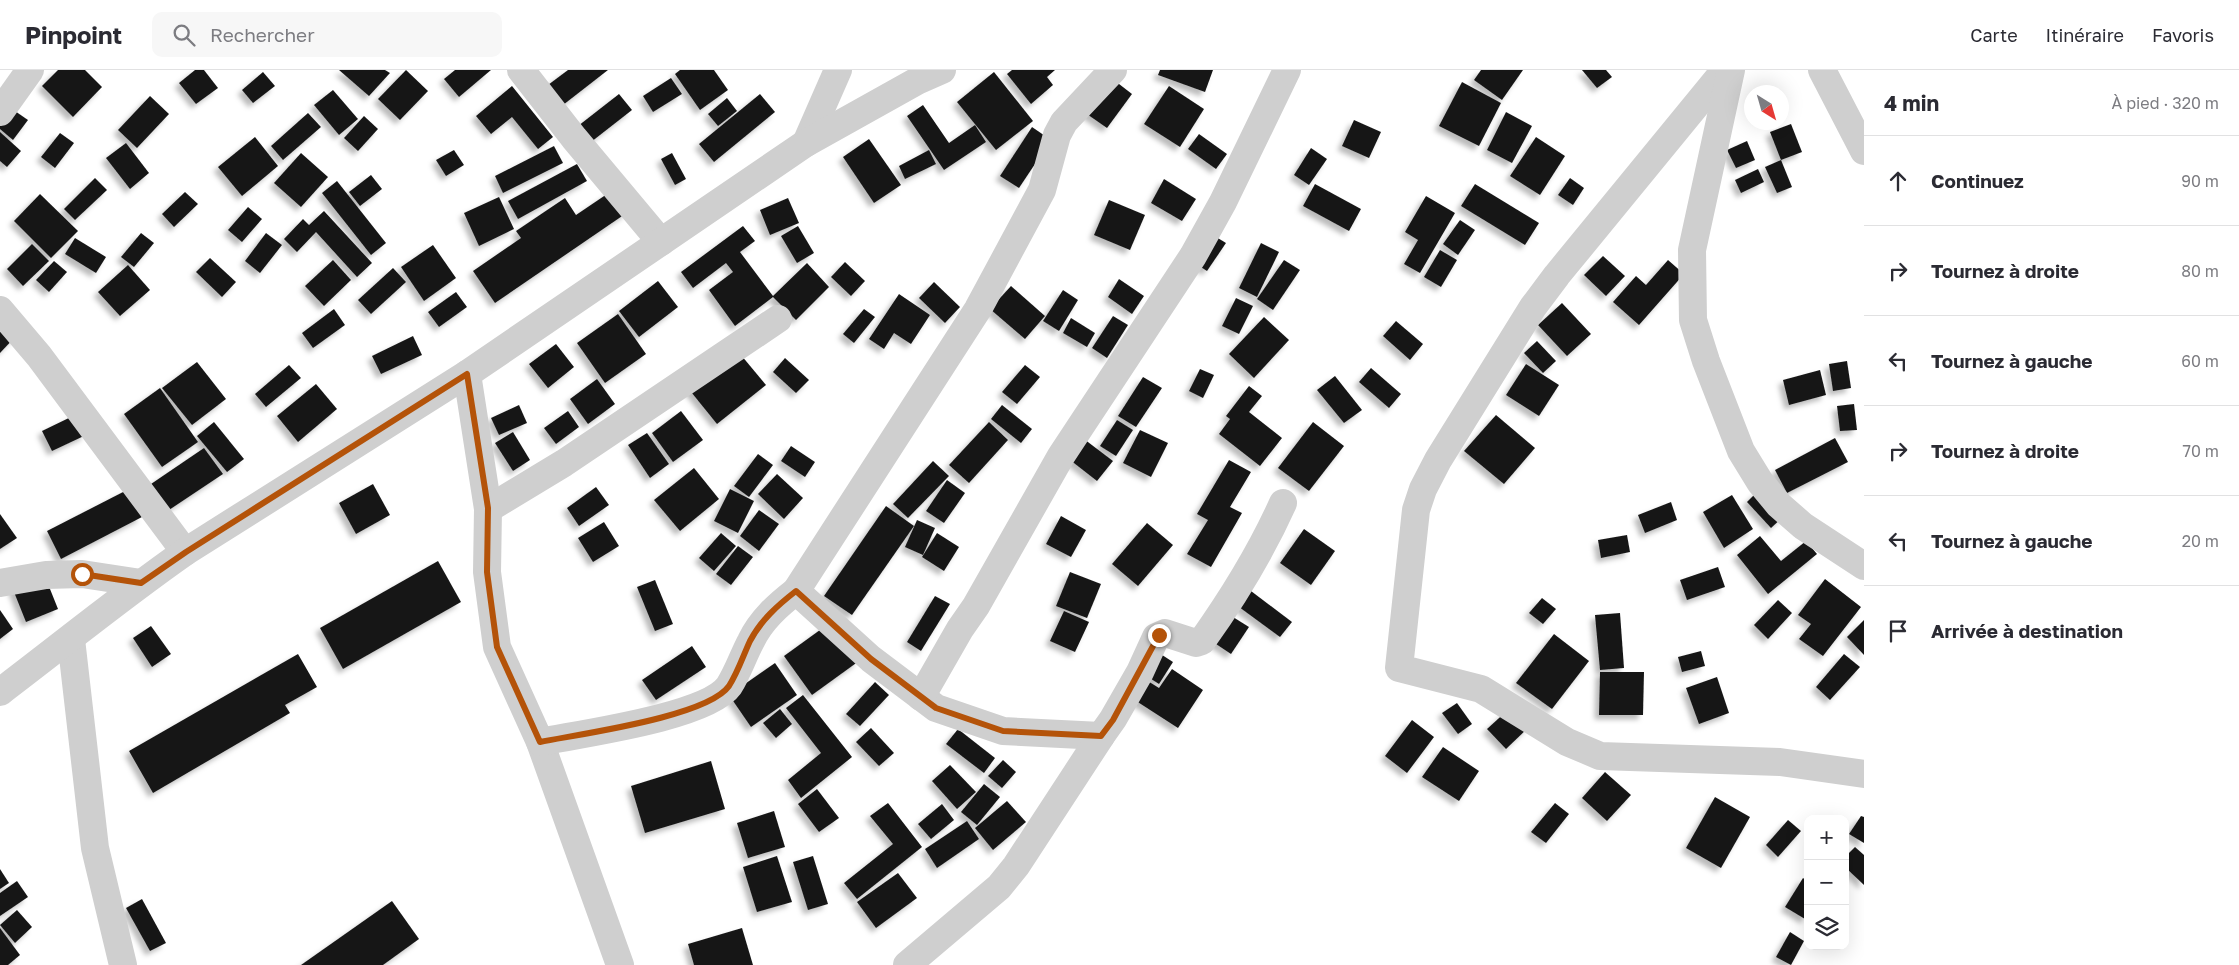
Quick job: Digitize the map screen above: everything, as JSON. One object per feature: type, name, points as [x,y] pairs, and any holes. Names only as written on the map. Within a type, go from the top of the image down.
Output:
[{"type":"street","points":[[0,112],[30,70]]},
{"type":"street","points":[[521,70],[574,138],[660,242]]},
{"type":"street","points":[[806,143],[838,70]]},
{"type":"street","points":[[0,692],[141,583],[186,552],[467,374],[806,143],[917,81],[942,70]]},
{"type":"street","points":[[540,742],[646,721],[700,705],[715,698],[728,688],[758,628],[773,609],[796,591],[978,309],[1042,190],[1057,135],[1064,122],[1113,70]]},
{"type":"street","points":[[920,697],[960,629],[976,606],[1061,456],[1194,256],[1223,202],[1287,70]]},
{"type":"street","points":[[1726,70],[1557,275],[1518,331],[1438,460],[1423,489],[1416,510],[1399,668],[1481,689],[1567,742],[1600,756],[1780,762],[1864,774]]},
{"type":"street","points":[[1731,70],[1692,250],[1693,320],[1706,361],[1741,451],[1760,482],[1779,505],[1803,526],[1864,566]]},
{"type":"street","points":[[1822,70],[1864,150]]},
{"type":"street","points":[[0,310],[38,356],[186,552]]},
{"type":"street","points":[[488,508],[564,464],[778,319]]},
{"type":"street","points":[[467,374],[488,508],[487,572],[497,647],[540,742],[620,965]]},
{"type":"street","points":[[907,965],[999,887],[1016,866],[1113,720],[1140,672],[1156,637],[1165,633],[1196,643],[1202,640],[1234,597],[1254,563],[1283,503]]},
{"type":"street","points":[[0,583],[46,576],[82,574],[141,583]]},
{"type":"street","points":[[796,591],[871,659],[936,708],[1003,731],[1101,736]]},
{"type":"street","points":[[71,639],[95,848],[123,965]]},
{"type":"building","points":[[58,70],[85,70],[102,87],[73,117],[42,86]]},
{"type":"building","points":[[195,70],[204,70],[218,88],[196,104],[179,83]]},
{"type":"building","points":[[339,70],[385,70],[390,73],[369,96]]},
{"type":"building","points":[[406,70],[428,91],[400,120],[378,99]]},
{"type":"building","points":[[455,70],[491,70],[459,97],[444,79]]},
{"type":"building","points":[[568,70],[608,70],[563,105],[548,85]]},
{"type":"building","points":[[680,70],[714,70],[728,90],[700,110],[675,74]]},
{"type":"building","points":[[1012,70],[1055,70],[1047,77],[1053,85],[1031,104],[1007,74]]},
{"type":"building","points":[[1160,70],[1213,70],[1205,92],[1158,75]]},
{"type":"building","points":[[1481,70],[1523,70],[1502,100],[1474,80]]},
{"type":"building","points":[[1582,70],[1606,70],[1612,77],[1597,88]]},
{"type":"building","points":[[263,72],[275,86],[253,103],[242,90]]},
{"type":"building","points":[[994,72],[1033,121],[996,150],[957,102]]},
{"type":"building","points":[[1110,77],[1132,94],[1107,128],[1084,112]]},
{"type":"building","points":[[671,78],[682,94],[653,112],[643,96]]},
{"type":"building","points":[[1462,82],[1501,103],[1479,146],[1439,126]]},
{"type":"building","points":[[512,86],[553,137],[538,149],[512,117],[491,134],[476,116]]},
{"type":"building","points":[[1169,86],[1204,109],[1180,147],[1144,124]]},
{"type":"building","points":[[333,90],[358,119],[339,135],[314,105]]},
{"type":"building","points":[[619,94],[632,110],[591,142],[578,126]]},
{"type":"building","points":[[760,94],[775,112],[714,162],[699,144]]},
{"type":"building","points":[[150,96],[169,114],[137,148],[118,130]]},
{"type":"building","points":[[727,98],[737,111],[718,126],[708,114]]},
{"type":"building","points":[[923,105],[949,143],[975,125],[986,142],[944,170],[907,116]]},
{"type":"building","points":[[12,109],[28,120],[13,140],[0,129],[0,125]]},
{"type":"building","points":[[1506,112],[1532,126],[1512,163],[1487,150]]},
{"type":"building","points":[[308,113],[321,127],[283,160],[271,146]]},
{"type":"building","points":[[364,116],[378,129],[358,151],[344,138]]},
{"type":"building","points":[[1354,120],[1381,132],[1369,158],[1342,146]]},
{"type":"building","points":[[1791,124],[1802,152],[1781,160],[1770,132],[1789,130],[1789,125]]},
{"type":"building","points":[[1032,127],[1051,140],[1019,188],[1000,176]]},
{"type":"building","points":[[0,132],[21,151],[7,167],[0,161]]},
{"type":"building","points":[[60,133],[74,143],[55,168],[41,157]]},
{"type":"building","points":[[1199,134],[1227,154],[1216,169],[1188,149]]},
{"type":"building","points":[[255,137],[278,166],[242,196],[218,167]]},
{"type":"building","points":[[1536,137],[1565,156],[1540,195],[1510,176]]},
{"type":"building","points":[[869,139],[901,185],[874,203],[843,157]]},
{"type":"building","points":[[1747,141],[1755,160],[1736,168],[1727,150]]},
{"type":"building","points":[[126,143],[149,173],[130,189],[106,158]]},
{"type":"building","points":[[554,146],[563,163],[503,193],[495,176]]},
{"type":"building","points":[[1311,148],[1327,159],[1309,185],[1294,175]]},
{"type":"building","points":[[454,150],[464,165],[446,176],[436,160]]},
{"type":"building","points":[[929,150],[936,164],[905,179],[899,166]]},
{"type":"building","points":[[301,153],[328,177],[301,207],[274,183]]},
{"type":"building","points":[[672,153],[686,179],[675,185],[661,159]]},
{"type":"building","points":[[1781,160],[1792,187],[1777,193],[1765,167]]},
{"type":"building","points":[[577,164],[587,181],[518,219],[508,201]]},
{"type":"building","points":[[1758,169],[1764,182],[1741,193],[1735,180]]},
{"type":"building","points":[[371,175],[382,189],[360,206],[349,192]]},
{"type":"building","points":[[95,178],[107,190],[75,220],[64,209]]},
{"type":"building","points":[[1570,178],[1584,188],[1573,205],[1558,195]]},
{"type":"building","points":[[1164,179],[1196,199],[1182,221],[1151,203]]},
{"type":"building","points":[[337,181],[386,243],[371,255],[322,193]]},
{"type":"building","points":[[1315,184],[1361,209],[1349,231],[1303,206]]},
{"type":"building","points":[[1475,184],[1539,223],[1525,245],[1461,206]]},
{"type":"building","points":[[613,190],[628,212],[495,303],[473,271],[521,238],[516,231],[565,198],[576,215]]},
{"type":"building","points":[[185,192],[198,204],[174,227],[162,214]]},
{"type":"building","points":[[40,194],[78,231],[51,258],[14,221]]},
{"type":"building","points":[[1426,196],[1455,213],[1420,273],[1404,264],[1418,240],[1405,232]]},
{"type":"building","points":[[499,197],[514,229],[479,246],[464,213]]},
{"type":"building","points":[[788,198],[799,223],[770,235],[760,210]]},
{"type":"building","points":[[1109,200],[1145,215],[1130,250],[1094,235]]},
{"type":"building","points":[[248,207],[262,219],[242,242],[228,230]]},
{"type":"building","points":[[324,211],[372,263],[357,277],[316,232],[297,252],[284,239],[303,219],[309,225]]},
{"type":"building","points":[[1460,220],[1475,230],[1458,255],[1443,244]]},
{"type":"building","points":[[743,226],[755,241],[740,252],[773,296],[807,263],[829,287],[796,320],[773,297],[735,326],[709,290],[733,272],[726,263],[693,288],[681,272]]},
{"type":"building","points":[[798,226],[814,253],[797,263],[781,236]]},
{"type":"building","points":[[1208,232],[1226,243],[1207,271],[1190,260]]},
{"type":"building","points":[[141,233],[154,243],[134,267],[121,257]]},
{"type":"building","points":[[266,233],[282,245],[260,273],[245,261]]},
{"type":"building","points":[[75,238],[106,257],[96,273],[65,254]]},
{"type":"building","points":[[1261,243],[1279,252],[1257,297],[1239,288]]},
{"type":"building","points":[[32,244],[49,261],[23,286],[7,269]]},
{"type":"building","points":[[433,245],[456,278],[424,301],[401,267]]},
{"type":"building","points":[[1440,250],[1457,260],[1441,287],[1424,277]]},
{"type":"building","points":[[1603,256],[1625,276],[1606,296],[1584,275]]},
{"type":"building","points":[[210,258],[236,282],[222,297],[196,272]]},
{"type":"building","points":[[333,260],[351,280],[324,306],[305,286]]},
{"type":"building","points":[[1284,260],[1300,270],[1273,310],[1257,299]]},
{"type":"building","points":[[1668,260],[1684,274],[1639,325],[1613,302],[1636,276],[1646,285]]},
{"type":"building","points":[[54,261],[67,272],[49,292],[36,280]]},
{"type":"building","points":[[845,262],[865,281],[851,296],[831,277]]},
{"type":"building","points":[[128,265],[150,290],[120,316],[98,292]]},
{"type":"building","points":[[393,268],[406,282],[371,314],[358,300]]},
{"type":"building","points":[[1119,279],[1144,296],[1132,314],[1108,297]]},
{"type":"building","points":[[658,281],[678,307],[639,337],[619,311]]},
{"type":"building","points":[[934,282],[960,307],[945,323],[919,298]]},
{"type":"building","points":[[1011,286],[1045,316],[1025,339],[990,309]]},
{"type":"building","points":[[1063,290],[1078,300],[1059,331],[1043,321]]},
{"type":"building","points":[[456,292],[467,307],[439,327],[428,312]]},
{"type":"building","points":[[899,294],[930,315],[911,344],[894,333],[884,349],[869,339]]},
{"type":"building","points":[[1236,298],[1253,306],[1239,334],[1222,326]]},
{"type":"building","points":[[1562,303],[1591,334],[1567,356],[1538,325]]},
{"type":"building","points":[[334,309],[345,325],[313,348],[302,333]]},
{"type":"building","points":[[864,309],[875,317],[854,343],[843,334]]},
{"type":"building","points":[[618,314],[646,354],[605,383],[577,343]]},
{"type":"building","points":[[1113,316],[1128,325],[1107,358],[1092,348]]},
{"type":"building","points":[[1264,317],[1289,340],[1254,378],[1229,354]]},
{"type":"building","points":[[1071,318],[1095,333],[1087,347],[1063,333]]},
{"type":"building","points":[[0,321],[16,336],[0,353]]},
{"type":"building","points":[[1396,321],[1423,344],[1410,360],[1383,336]]},
{"type":"building","points":[[413,336],[422,355],[381,374],[372,356]]},
{"type":"building","points":[[1537,341],[1556,361],[1543,373],[1524,353]]},
{"type":"building","points":[[556,344],[574,367],[548,388],[529,364]]},
{"type":"building","points":[[736,349],[766,385],[717,424],[679,377]]},
{"type":"building","points":[[785,358],[809,380],[796,393],[773,372]]},
{"type":"building","points":[[1847,361],[1851,388],[1833,391],[1829,364]]},
{"type":"building","points":[[197,362],[226,399],[192,425],[162,388]]},
{"type":"building","points":[[1526,364],[1559,385],[1539,416],[1506,395]]},
{"type":"building","points":[[289,365],[301,378],[266,407],[255,394]]},
{"type":"building","points":[[1025,365],[1040,377],[1017,404],[1002,392]]},
{"type":"building","points":[[1371,368],[1401,394],[1389,408],[1359,382]]},
{"type":"building","points":[[1200,369],[1214,375],[1203,398],[1189,391]]},
{"type":"building","points":[[1820,370],[1826,395],[1789,405],[1783,380]]},
{"type":"building","points":[[1335,376],[1362,410],[1344,423],[1317,390]]},
{"type":"building","points":[[1143,377],[1162,388],[1136,427],[1118,416]]},
{"type":"building","points":[[597,379],[615,404],[588,424],[570,399]]},
{"type":"building","points":[[316,384],[337,409],[298,442],[277,416]]},
{"type":"building","points":[[1249,386],[1262,396],[1249,412],[1282,438],[1260,466],[1219,434],[1230,419],[1226,416]]},
{"type":"building","points":[[160,388],[198,442],[162,467],[124,414]]},
{"type":"building","points":[[1854,404],[1857,430],[1840,431],[1837,406]]},
{"type":"building","points":[[519,405],[527,423],[499,435],[491,418]]},
{"type":"building","points":[[1002,405],[1032,429],[1021,443],[991,419]]},
{"type":"building","points":[[568,411],[579,427],[556,444],[544,428]]},
{"type":"building","points":[[681,411],[703,440],[673,462],[652,433]]},
{"type":"building","points":[[75,415],[86,435],[52,451],[42,431]]},
{"type":"building","points":[[1496,415],[1535,448],[1504,484],[1464,451]]},
{"type":"building","points":[[1117,420],[1133,430],[1116,456],[1100,446]]},
{"type":"building","points":[[214,422],[244,459],[227,472],[197,436]]},
{"type":"building","points":[[989,422],[1008,440],[969,483],[949,465]]},
{"type":"building","points":[[1313,422],[1344,446],[1309,491],[1278,468]]},
{"type":"building","points":[[1140,430],[1168,443],[1151,477],[1123,463]]},
{"type":"building","points":[[513,432],[530,460],[513,471],[495,443]]},
{"type":"building","points":[[647,433],[669,464],[650,478],[628,445]]},
{"type":"building","points":[[1080,436],[1113,461],[1097,481],[1065,456]]},
{"type":"building","points":[[1835,438],[1848,462],[1787,493],[1775,470]]},
{"type":"building","points":[[791,446],[815,462],[805,477],[781,461]]},
{"type":"building","points":[[204,448],[223,474],[169,510],[151,484]]},
{"type":"building","points":[[758,454],[773,465],[749,497],[734,486]]},
{"type":"building","points":[[1229,460],[1251,472],[1230,507],[1242,513],[1211,567],[1187,554],[1208,520],[1197,514]]},
{"type":"building","points":[[933,461],[949,476],[908,518],[893,504]]},
{"type":"building","points":[[694,468],[719,499],[680,531],[654,500]]},
{"type":"building","points":[[777,474],[803,498],[784,519],[758,494]]},
{"type":"building","points":[[947,480],[965,493],[944,523],[926,511]]},
{"type":"building","points":[[373,484],[390,515],[356,534],[339,503]]},
{"type":"building","points":[[596,487],[609,505],[579,526],[567,508]]},
{"type":"building","points":[[730,489],[754,501],[738,533],[714,521]]},
{"type":"building","points":[[127,490],[142,517],[61,559],[47,531]]},
{"type":"building","points":[[1758,491],[1783,517],[1771,528],[1747,502]]},
{"type":"building","points":[[1732,495],[1753,529],[1724,548],[1703,512]]},
{"type":"building","points":[[1671,502],[1677,520],[1645,533],[1638,515]]},
{"type":"building","points":[[886,506],[914,526],[852,615],[824,596]]},
{"type":"building","points":[[759,510],[779,524],[759,551],[740,536]]},
{"type":"building","points":[[0,514],[17,538],[0,549]]},
{"type":"building","points":[[1061,516],[1086,530],[1071,557],[1046,544]]},
{"type":"building","points":[[917,520],[935,528],[923,555],[905,547]]},
{"type":"building","points":[[604,522],[619,546],[593,562],[578,538]]},
{"type":"building","points":[[1147,523],[1173,545],[1138,586],[1112,564]]},
{"type":"building","points":[[1304,529],[1335,551],[1311,585],[1280,563]]},
{"type":"building","points":[[721,533],[736,546],[714,571],[699,558]]},
{"type":"building","points":[[937,533],[959,547],[944,571],[922,557]]},
{"type":"building","points":[[1627,535],[1630,552],[1601,558],[1598,540]]},
{"type":"building","points":[[1760,536],[1781,561],[1806,541],[1817,554],[1768,594],[1737,555]]},
{"type":"building","points":[[738,546],[753,557],[731,585],[716,574]]},
{"type":"building","points":[[438,561],[461,602],[343,669],[320,628]]},
{"type":"building","points":[[1718,567],[1725,587],[1687,600],[1680,580]]},
{"type":"building","points":[[1070,572],[1101,584],[1087,618],[1056,606]]},
{"type":"building","points":[[44,574],[58,609],[26,622],[12,587]]},
{"type":"building","points":[[1825,579],[1861,607],[1823,656],[1799,639],[1811,624],[1798,615]]},
{"type":"building","points":[[655,580],[673,624],[655,631],[637,587]]},
{"type":"building","points":[[1247,588],[1292,622],[1280,637],[1235,604]]},
{"type":"building","points":[[935,596],[950,604],[921,651],[907,642]]},
{"type":"building","points":[[1542,598],[1556,609],[1543,624],[1529,613]]},
{"type":"building","points":[[1778,600],[1792,613],[1768,639],[1754,625]]},
{"type":"building","points":[[0,610],[13,629],[0,639]]},
{"type":"building","points":[[1064,611],[1089,622],[1075,652],[1050,641]]},
{"type":"building","points":[[1225,612],[1249,627],[1231,654],[1207,638]]},
{"type":"building","points":[[1620,613],[1624,668],[1600,670],[1595,615]]},
{"type":"building","points":[[1864,620],[1864,655],[1847,637]]},
{"type":"building","points":[[831,622],[859,661],[812,695],[784,656]]},
{"type":"building","points":[[151,626],[171,654],[152,667],[133,638]]},
{"type":"building","points":[[1554,634],[1589,661],[1552,709],[1516,683]]},
{"type":"building","points":[[692,646],[706,667],[656,700],[642,680]]},
{"type":"building","points":[[1701,651],[1705,666],[1682,672],[1678,657]]},
{"type":"building","points":[[1159,653],[1173,662],[1159,684],[1145,675]]},
{"type":"building","points":[[298,654],[317,687],[285,705],[290,713],[153,793],[129,751]]},
{"type":"building","points":[[1844,654],[1860,667],[1830,700],[1816,687]]},
{"type":"building","points":[[775,663],[797,695],[751,727],[729,695]]},
{"type":"building","points":[[1172,669],[1203,690],[1178,728],[1130,697],[1143,678],[1159,688]]},
{"type":"building","points":[[1600,672],[1644,672],[1643,715],[1599,715]]},
{"type":"building","points":[[1717,677],[1729,713],[1699,724],[1686,688]]},
{"type":"building","points":[[875,682],[889,695],[860,726],[846,714]]},
{"type":"building","points":[[803,695],[852,757],[801,798],[788,780],[821,753],[786,708]]},
{"type":"building","points":[[1457,703],[1472,724],[1458,734],[1442,713]]},
{"type":"building","points":[[1510,708],[1529,727],[1506,749],[1487,729]]},
{"type":"building","points":[[780,709],[792,724],[776,738],[763,723]]},
{"type":"building","points":[[1412,720],[1434,737],[1407,773],[1385,756]]},
{"type":"building","points":[[871,728],[894,753],[879,766],[856,742]]},
{"type":"building","points":[[958,729],[995,758],[984,773],[946,744]]},
{"type":"building","points":[[1443,747],[1479,771],[1459,801],[1422,777]]},
{"type":"building","points":[[1003,760],[1016,772],[1002,788],[988,776]]},
{"type":"building","points":[[711,761],[725,809],[645,833],[631,786]]},
{"type":"building","points":[[950,765],[976,792],[957,809],[932,781]]},
{"type":"building","points":[[1605,772],[1631,795],[1607,821],[1582,798]]},
{"type":"building","points":[[984,784],[1000,797],[977,825],[961,812]]},
{"type":"building","points":[[817,789],[839,818],[819,832],[798,804]]},
{"type":"building","points":[[1715,797],[1750,817],[1721,868],[1686,848]]},
{"type":"building","points":[[1007,801],[1026,822],[993,850],[975,828]]},
{"type":"building","points":[[888,803],[922,847],[857,899],[844,883],[893,844],[870,816]]},
{"type":"building","points":[[1555,803],[1569,814],[1546,843],[1531,832]]},
{"type":"building","points":[[942,804],[954,820],[931,839],[918,824]]},
{"type":"building","points":[[774,811],[785,847],[748,858],[737,823]]},
{"type":"building","points":[[1861,816],[1864,817],[1864,843],[1849,834]]},
{"type":"building","points":[[1788,820],[1801,831],[1778,857],[1766,845]]},
{"type":"building","points":[[967,821],[979,839],[937,868],[925,849]]},
{"type":"building","points":[[1855,847],[1864,855],[1864,885],[1849,871],[1849,853]]},
{"type":"building","points":[[777,856],[792,902],[757,912],[743,867]]},
{"type":"building","points":[[813,856],[828,904],[808,910],[793,862]]},
{"type":"building","points":[[0,869],[9,883],[0,889]]},
{"type":"building","points":[[898,873],[917,898],[876,928],[857,902]]},
{"type":"building","points":[[1803,878],[1804,918],[1785,907]]},
{"type":"building","points":[[17,881],[28,897],[0,916],[0,893]]},
{"type":"building","points":[[142,899],[166,943],[150,951],[126,908]]},
{"type":"building","points":[[392,901],[419,939],[383,965],[301,965]]},
{"type":"building","points":[[17,910],[32,927],[15,943],[0,925]]},
{"type":"building","points":[[0,928],[20,955],[8,965],[0,965]]},
{"type":"building","points":[[742,928],[753,965],[694,965],[688,944]]},
{"type":"building","points":[[1790,932],[1804,941],[1791,965],[1776,957]]},
{"type":"route","points":[[82,574],[141,583],[186,552],[467,374],[488,508],[487,572],[497,647],[540,742],[646,721],[700,705],[715,698],[728,688],[758,628],[773,609],[796,591],[871,659],[936,708],[1003,731],[1101,736],[1113,720],[1140,672],[1156,637],[1159,635]]}]
